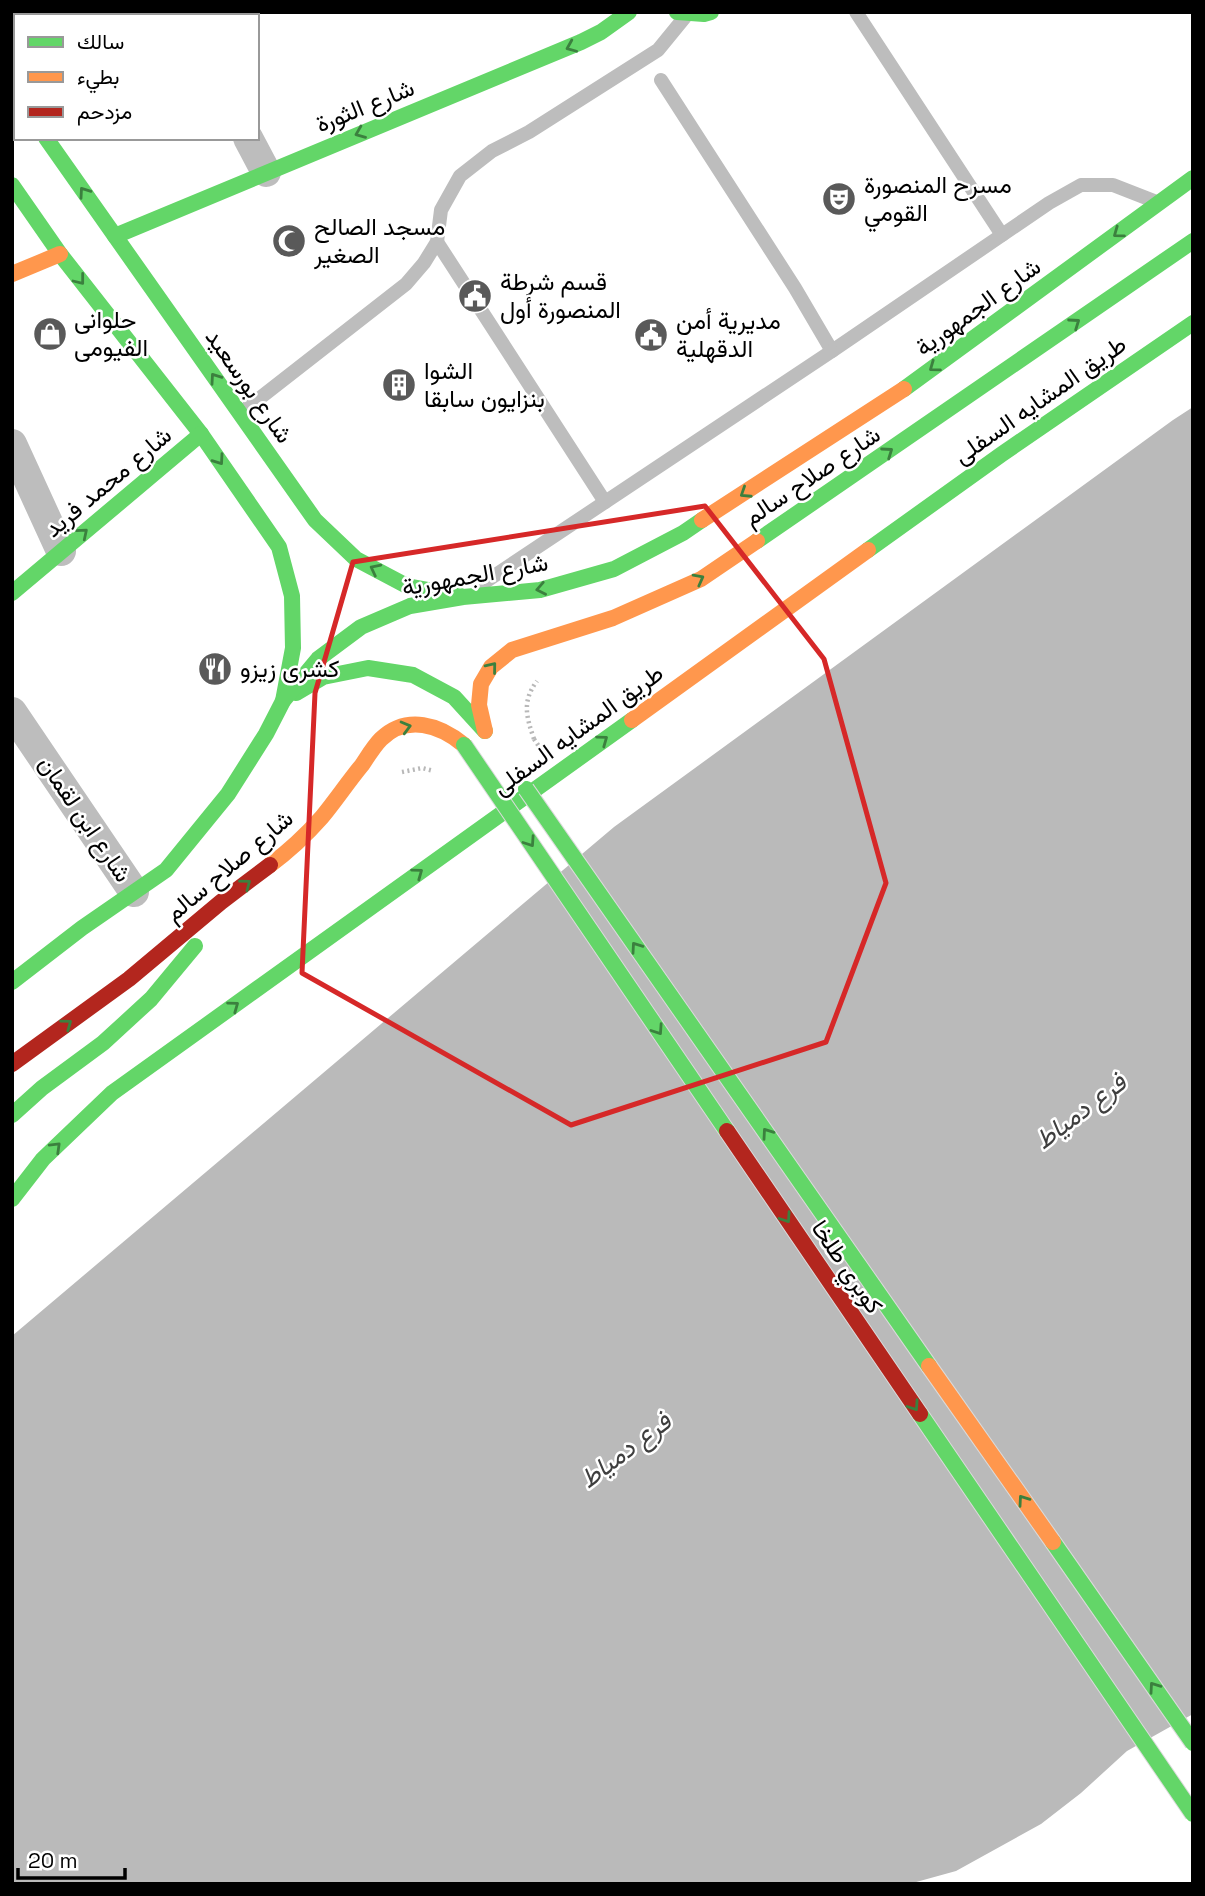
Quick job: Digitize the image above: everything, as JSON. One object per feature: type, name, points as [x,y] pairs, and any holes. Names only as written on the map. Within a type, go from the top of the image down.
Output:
[{"type":"main road","name":"شارع الثورة","points":[[115,236],[581,42],[601,32],[629,12]]},
{"type":"main road","points":[[677,12],[711,12]]},
{"type":"main road","name":"شارع بورسعيد","points":[[47,140],[315,520],[356,559],[407,586],[463,597]]},
{"type":"main road","name":"شارع الجمهورية","points":[[12,982],[82,928],[166,870],[228,794],[266,734],[283,701],[318,659],[361,627],[410,606],[463,597],[540,590],[614,569],[683,533],[892,397],[1193,178]]},
{"type":"main road","points":[[12,185],[60,254],[201,433],[279,547],[292,596],[293,648],[283,701]]},
{"type":"main road","name":"شارع صلاح سالم","points":[[283,701],[323,677],[368,668],[413,675],[454,697],[489,736],[480,715],[479,687],[498,659],[512,650],[613,618],[701,579],[1193,241]]},
{"type":"main road","points":[[12,274],[60,254]]},
{"type":"main road","name":"طريق المشايه السفلى","points":[[12,1199],[43,1159],[111,1093],[1002,454],[1193,323]]},
{"type":"main road","name":"شارع محمد فريد","points":[[12,593],[201,433]]},
{"type":"main road","points":[[279,547],[289,547],[302,541],[312,530],[315,520]]},
{"type":"main road","name":"شارع صلاح سالم","points":[[12,1064],[129,979],[221,902],[281,857],[320,819],[383,738],[398,728],[416,724],[434,726],[450,733],[464,745]]},
{"type":"main road","name":"كوبري طلخا","points":[[464,745],[1193,1814]]},
{"type":"main road","name":"كوبري طلخا","points":[[517,776],[1193,1743]]},
{"type":"main road","points":[[12,1115],[42,1088],[103,1043],[151,999],[196,946],[221,902]]},
{"type":"street","points":[[249,140],[265,172]]},
{"type":"street","points":[[12,444],[61,551]]},
{"type":"street","name":"شارع ابن لقمان","points":[[12,712],[134,892]]},
{"type":"lane","points":[[856,12],[1002,235]]},
{"type":"lane","points":[[240,413],[406,285],[425,263],[438,242],[441,210],[460,176],[492,152],[529,132],[658,50],[688,13]]},
{"type":"lane","points":[[661,80],[795,288],[832,351]]},
{"type":"lane","points":[[463,597],[1049,203],[1081,185],[1114,185],[1159,203]]},
{"type":"lane","points":[[438,242],[605,502]]},
{"type":"highlighted area","points":[[705,506],[824,659],[886,883],[826,1042],[571,1125],[302,973],[315,693],[353,562]]},
{"type":"water","name":"فرع دمياط","points":[[1193,407],[1193,1714],[1127,1751],[1081,1793],[1041,1824],[956,1871],[909,1884],[12,1884],[12,1336],[614,827]]},
{"type":"traffic: fast","points":[[115,236],[581,42],[601,32],[629,12]]},
{"type":"traffic: fast","points":[[677,12],[711,12]]},
{"type":"traffic: fast","points":[[47,140],[315,520],[356,559],[407,586],[461,596]]},
{"type":"traffic: fast","points":[[904,389],[1193,178]]},
{"type":"traffic: fast","points":[[12,185],[60,254],[201,434],[279,547],[292,596],[293,648],[283,701]]},
{"type":"traffic: fast","points":[[757,541],[1193,241]]},
{"type":"traffic: fast","points":[[868,550],[1193,323]]},
{"type":"traffic: fast","points":[[12,593],[201,434]]},
{"type":"traffic: fast","points":[[12,982],[82,928],[166,870],[228,794],[266,734],[283,701],[318,659],[361,627],[410,606],[463,597],[540,590],[614,569],[683,533],[702,520]]},
{"type":"traffic: fast","points":[[296,693],[323,677],[368,668],[413,675],[454,697],[485,731]]},
{"type":"traffic: fast","points":[[12,1199],[43,1159],[112,1093],[632,720]]},
{"type":"traffic: fast","points":[[464,745],[727,1131]]},
{"type":"traffic: fast","points":[[526,789],[929,1366]]},
{"type":"traffic: fast","points":[[12,1115],[42,1088],[103,1043],[151,999],[195,946]]},
{"type":"traffic: fast","points":[[920,1414],[1193,1814]]},
{"type":"traffic: fast","points":[[1053,1542],[1193,1743]]},
{"type":"traffic: slow","points":[[12,274],[60,254]]},
{"type":"traffic: slow","points":[[702,520],[904,389]]},
{"type":"traffic: slow","points":[[485,731],[479,705],[481,684],[491,667],[512,650],[613,618],[701,579],[757,541]]},
{"type":"traffic: slow","points":[[632,720],[868,550]]},
{"type":"traffic: slow","points":[[270,865],[291,848],[327,811],[376,745],[391,731],[423,725],[445,732],[464,745]]},
{"type":"traffic: slow","points":[[929,1366],[1053,1542]]},
{"type":"traffic: jam","points":[[12,1064],[129,979],[270,865]]},
{"type":"traffic: jam","points":[[727,1131],[920,1414]]},
{"type":"place","name":"مسرح المنصورة القومي","points":[[839,199]]},
{"type":"place","name":"مسجد الصالح الصغير","points":[[289,241]]},
{"type":"place","name":"قسم شرطة المنصورة أول","points":[[475,296]]},
{"type":"place","name":"حلوانى الفيومى","points":[[50,334]]},
{"type":"place","name":"مديرية أمن الدقهلية","points":[[651,335]]},
{"type":"place","name":"الشوا بنزايون سابقا","points":[[399,385]]},
{"type":"place","name":"كشرى زيزو","points":[[215,669]]}]
